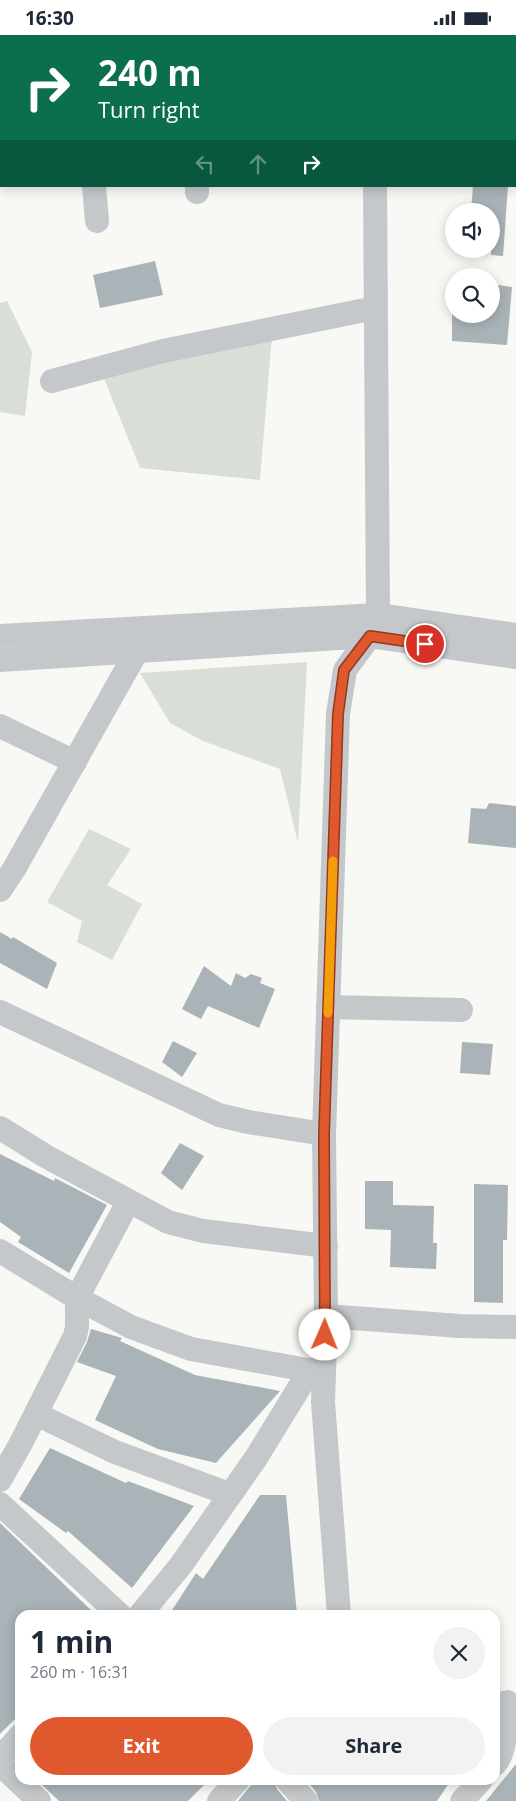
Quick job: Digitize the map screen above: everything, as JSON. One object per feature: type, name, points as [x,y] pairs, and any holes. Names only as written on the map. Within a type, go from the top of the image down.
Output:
[{"type":"street","points":[[94,187],[97,221]]},
{"type":"street","points":[[339,1610],[323,1402],[317,1371],[326,1316],[324,1134],[338,714],[344,670],[374,625],[376,187]]},
{"type":"street","points":[[52,381],[163,351],[376,308]]},
{"type":"street","points":[[0,636],[374,625],[516,635]]},
{"type":"street","points":[[0,661],[137,651],[374,625],[516,657]]},
{"type":"street","points":[[0,890],[14,869],[137,651]]},
{"type":"street","points":[[0,726],[75,762]]},
{"type":"street","points":[[328,1007],[461,1010]]},
{"type":"street","points":[[0,1012],[219,1115],[248,1122],[324,1134]]},
{"type":"street","points":[[0,1128],[47,1157],[168,1222],[203,1231],[326,1246]]},
{"type":"street","points":[[0,1480],[36,1415],[75,1336],[77,1327],[76,1298],[128,1202]]},
{"type":"street","points":[[0,1251],[76,1298],[131,1327],[191,1349],[317,1371]]},
{"type":"street","points":[[326,1316],[460,1326],[516,1327]]},
{"type":"street","points":[[144,1610],[181,1565],[317,1371]]},
{"type":"street","points":[[36,1415],[115,1452],[229,1494]]},
{"type":"street","points":[[0,1504],[115,1610]]},
{"type":"street","points":[[500,1756],[503,1747],[506,1701]]},
{"type":"street","points":[[0,1758],[15,1742]]},
{"type":"street","points":[[0,1764],[15,1778]]},
{"type":"street","points":[[22,1785],[39,1801]]},
{"type":"street","points":[[218,1801],[233,1785]]},
{"type":"street","points":[[292,1785],[306,1801]]},
{"type":"street","points":[[462,1801],[476,1785]]},
{"type":"shaded area","points":[[7,301],[32,352],[25,416],[0,412],[0,303]]},
{"type":"shaded area","points":[[272,336],[260,480],[140,468],[103,376]]},
{"type":"shaded area","points":[[307,662],[298,843],[280,769],[203,741],[170,723],[140,673]]},
{"type":"shaded area","points":[[89,829],[131,849],[107,885],[142,904],[112,960],[77,942],[82,921],[47,902]]},
{"type":"building","points":[[473,187],[508,187],[503,256],[500,256],[500,203],[472,203]]},
{"type":"building","points":[[155,261],[163,295],[100,308],[93,275]]},
{"type":"building","points":[[500,285],[512,287],[507,345],[452,341],[452,323],[500,323]]},
{"type":"building","points":[[489,803],[516,806],[516,848],[468,843],[471,808],[486,809]]},
{"type":"building","points":[[0,932],[12,939],[13,937],[57,963],[47,989],[0,963]]},
{"type":"building","points":[[204,966],[231,986],[236,973],[245,978],[251,974],[262,978],[260,983],[275,989],[259,1028],[208,1006],[201,1019],[182,1009]]},
{"type":"building","points":[[173,1041],[197,1053],[182,1077],[162,1062]]},
{"type":"building","points":[[462,1042],[493,1044],[490,1075],[460,1073]]},
{"type":"building","points":[[180,1143],[204,1156],[182,1190],[161,1173]]},
{"type":"building","points":[[0,1154],[54,1181],[55,1178],[107,1205],[69,1273],[18,1242],[21,1237],[0,1222]]},
{"type":"building","points":[[365,1181],[393,1181],[393,1205],[434,1206],[433,1243],[437,1243],[436,1269],[390,1267],[391,1230],[365,1229]]},
{"type":"building","points":[[474,1184],[508,1185],[507,1240],[503,1240],[503,1303],[474,1302]]},
{"type":"building","points":[[91,1329],[122,1338],[120,1341],[195,1375],[280,1391],[216,1463],[158,1449],[95,1420],[116,1376],[77,1362]]},
{"type":"building","points":[[50,1448],[126,1483],[128,1481],[194,1506],[132,1588],[68,1531],[66,1533],[19,1499]]},
{"type":"building","points":[[260,1495],[286,1495],[297,1610],[172,1610],[196,1573],[203,1579]]},
{"type":"building","points":[[0,1523],[91,1610],[15,1610],[15,1719],[0,1734]]},
{"type":"building","points":[[516,1764],[516,1801],[486,1801]]},
{"type":"building","points":[[42,1785],[204,1785],[188,1801],[59,1801]]},
{"type":"building","points":[[251,1785],[276,1785],[287,1801],[238,1801]]},
{"type":"building","points":[[310,1785],[448,1785],[437,1801],[319,1801],[316,1792]]},
{"type":"slow traffic","points":[[328,1013],[333,861]]},
{"type":"route","points":[[325,1335],[324,1134],[338,714],[344,670],[370,636],[425,644]]}]
